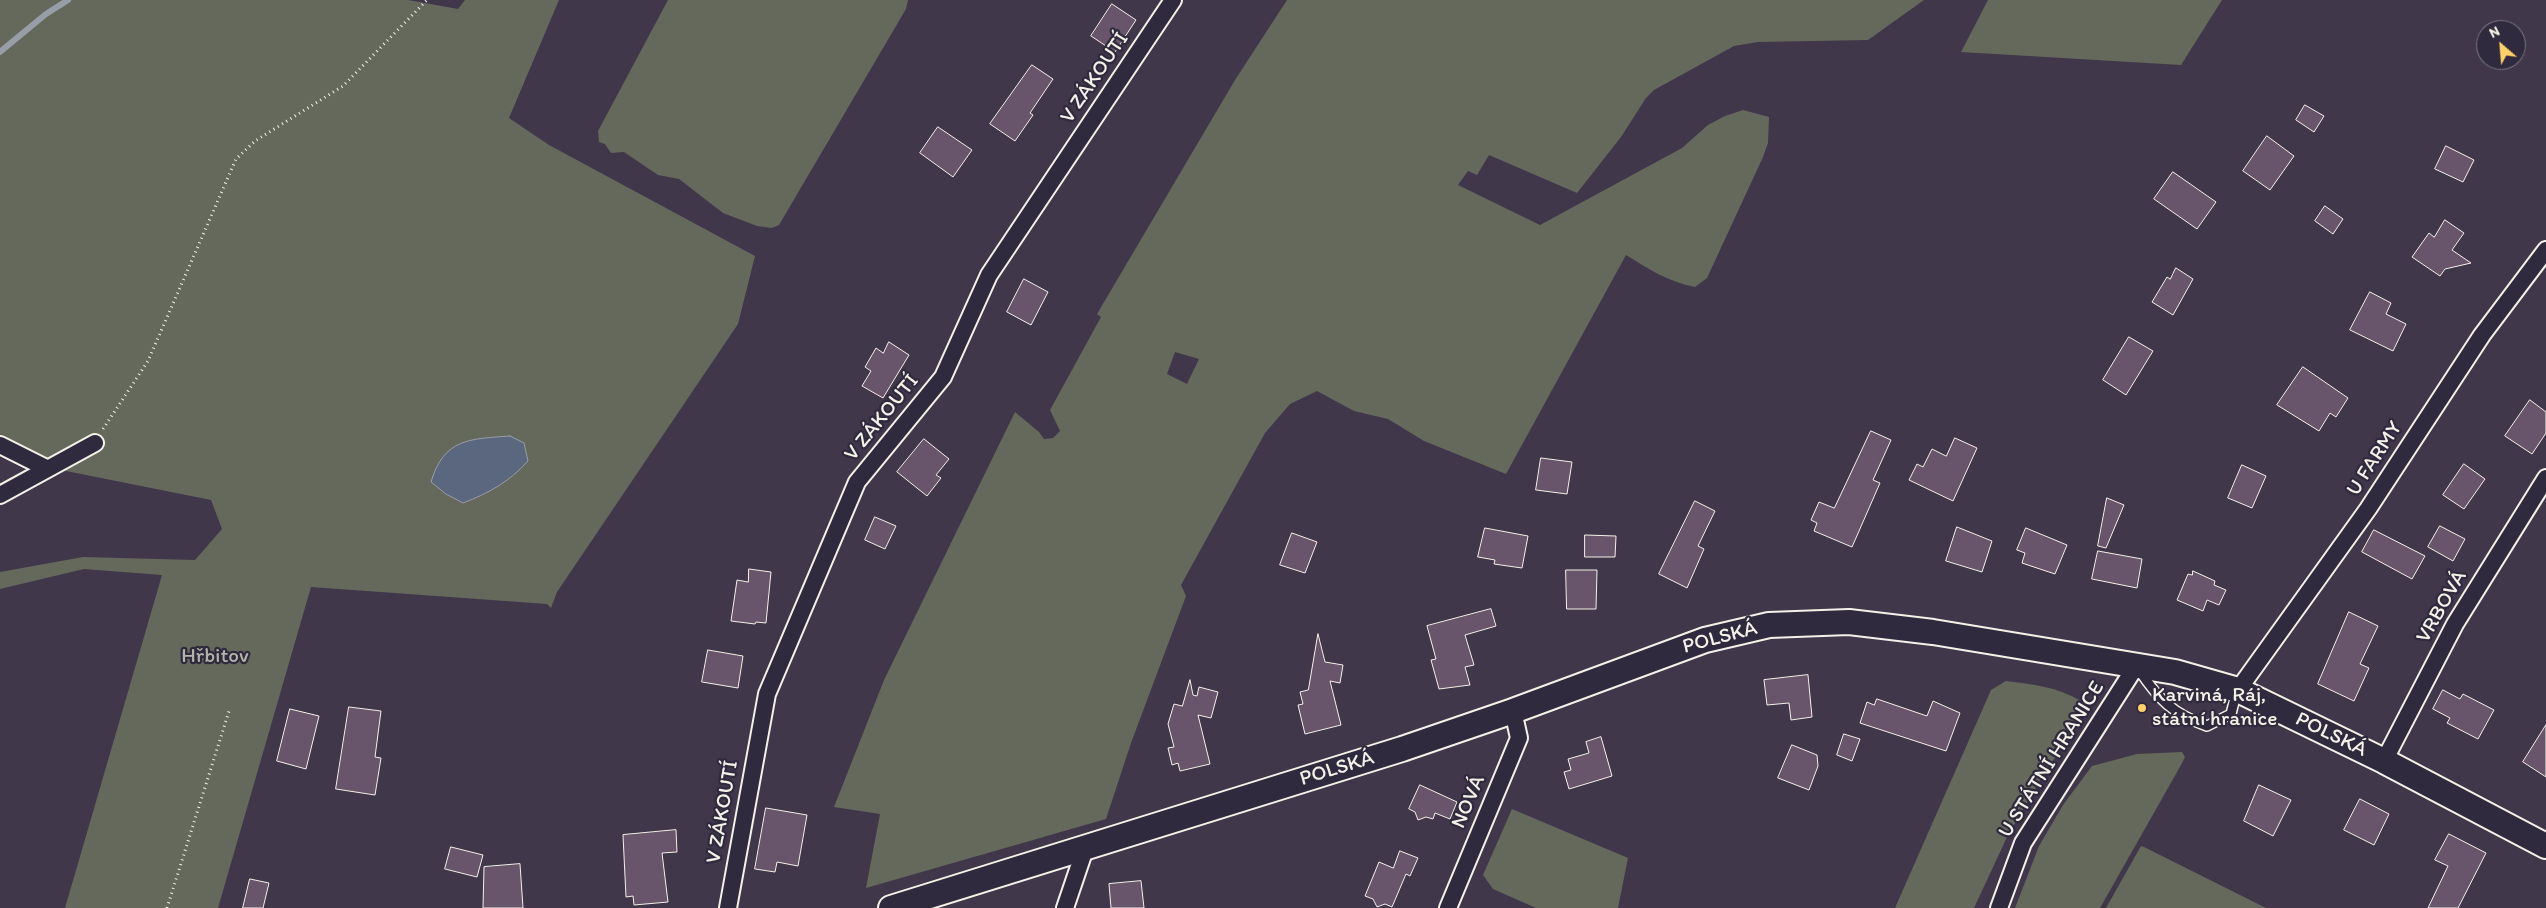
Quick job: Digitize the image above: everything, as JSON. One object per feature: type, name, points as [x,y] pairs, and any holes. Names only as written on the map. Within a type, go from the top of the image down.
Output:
[{"type":"street","name":"V ZÁKOUTÍ","points":[[728,908],[766,694],[857,482],[943,377],[989,275],[1173,0]]},
{"type":"street","name":"U FARMY","points":[[2238,690],[2368,509],[2482,335],[2546,250]]},
{"type":"street","points":[[0,494],[95,443]]},
{"type":"street","points":[[0,446],[46,468]]},
{"type":"street","name":"VRBOVÁ","points":[[2384,761],[2455,624],[2546,478]]},
{"type":"street","name":"POLSKÁ","points":[[891,908],[1402,749],[1513,711],[1705,640],[1769,625],[1849,622],[1933,632],[2175,672],[2238,690],[2384,761],[2545,844]]},
{"type":"street","name":"U STÁTNÍ HRANICE","points":[[1999,908],[2023,843],[2136,666]]},
{"type":"street","name":"NOVÁ","points":[[1448,908],[1519,738],[1513,711]]},
{"type":"street","points":[[1065,908],[1086,846]]},
{"type":"lane","points":[[2136,666],[2153,691],[2182,718],[2207,726],[2230,714],[2238,690]]},
{"type":"path","points":[[95,443],[148,360],[236,160],[256,140],[343,86],[427,0]]},
{"type":"path","points":[[167,908],[230,708]]},
{"type":"green space","name":"Hřbitov","points":[[0,0],[408,0],[458,9],[465,0],[559,0],[509,118],[549,145],[755,256],[738,324],[557,592],[551,608],[547,604],[311,587],[218,908],[65,908],[162,575],[84,569],[0,589],[0,572],[83,557],[195,560],[222,529],[211,500],[56,469],[45,457],[0,436]]},
{"type":"green space","points":[[668,0],[908,0],[906,9],[779,225],[772,228],[757,226],[723,213],[679,179],[658,175],[624,152],[611,153],[605,144],[599,142],[598,131]]},
{"type":"green space","points":[[1287,0],[1924,0],[1868,40],[1758,42],[1734,46],[1654,90],[1646,98],[1621,137],[1577,193],[1489,155],[1477,175],[1468,171],[1458,185],[1540,225],[1682,148],[1708,125],[1725,116],[1743,110],[1769,117],[1768,143],[1763,157],[1707,278],[1695,287],[1685,285],[1659,274],[1626,255],[1506,474],[1424,441],[1388,419],[1354,411],[1317,391],[1290,404],[1265,433],[1181,585],[1186,596],[1131,743],[1106,819],[866,888],[880,814],[834,807],[884,680],[1015,412],[1039,432],[1044,439],[1053,438],[1060,431],[1050,410],[1101,317],[1097,314],[1235,80]],"holes":[[[1175,352],[1199,359],[1187,384],[1167,374]]]},
{"type":"green space","points":[[1988,0],[2222,0],[2181,65],[1961,52]]},
{"type":"green space","points":[[2006,681],[2045,687],[2072,696],[2081,701],[2084,712],[2081,719],[2042,777],[2007,837],[1974,908],[1895,908],[1991,690]]},
{"type":"green space","points":[[2182,752],[2185,757],[2181,765],[2100,908],[2015,908],[2039,846],[2063,805],[2092,766],[2137,754]]},
{"type":"green space","points":[[1512,809],[1628,858],[1618,908],[1536,908],[1493,889],[1483,875]]},
{"type":"green space","points":[[2141,846],[2144,847],[2266,908],[2106,908]]},
{"type":"water","points":[[510,436],[524,443],[528,461],[498,486],[463,503],[446,494],[431,482],[436,468],[451,449],[471,440]]},
{"type":"building","points":[[1112,4],[1136,20],[1115,52],[1091,36]]},
{"type":"building","points":[[1032,65],[1053,79],[1030,113],[1033,115],[1015,141],[990,124]]},
{"type":"building","points":[[2305,105],[2324,116],[2314,132],[2296,120]]},
{"type":"building","points":[[938,127],[972,150],[953,177],[920,153]]},
{"type":"building","points":[[2267,136],[2294,156],[2270,190],[2243,171]]},
{"type":"building","points":[[2446,146],[2474,160],[2463,182],[2435,169]]},
{"type":"building","points":[[2173,172],[2216,202],[2197,229],[2154,199]]},
{"type":"building","points":[[2325,206],[2343,219],[2333,234],[2315,221]]},
{"type":"building","points":[[2445,220],[2464,233],[2452,250],[2471,263],[2445,269],[2440,276],[2412,257],[2429,233],[2434,237]]},
{"type":"building","points":[[2176,268],[2193,279],[2173,315],[2152,302],[2167,277],[2170,279]]},
{"type":"building","points":[[1024,279],[1048,292],[1031,325],[1007,312]]},
{"type":"building","points":[[2370,292],[2391,303],[2386,314],[2406,324],[2393,351],[2350,330]]},
{"type":"building","points":[[2129,337],[2153,351],[2126,395],[2103,380]]},
{"type":"building","points":[[889,342],[909,355],[883,398],[862,386],[871,371],[865,367],[876,348],[883,353]]},
{"type":"building","points":[[2303,367],[2348,398],[2336,417],[2330,413],[2319,431],[2277,405]]},
{"type":"building","points":[[2530,400],[2546,412],[2546,433],[2532,454],[2505,436]]},
{"type":"building","points":[[1871,431],[1891,440],[1873,480],[1880,483],[1852,547],[1814,531],[1817,523],[1811,520],[1819,502],[1834,508]]},
{"type":"building","points":[[1955,438],[1977,448],[1953,501],[1909,480],[1917,464],[1923,467],[1932,449],[1946,456]]},
{"type":"building","points":[[924,439],[949,459],[936,475],[941,478],[927,496],[897,472]]},
{"type":"building","points":[[1541,458],[1572,462],[1567,494],[1536,490]]},
{"type":"building","points":[[2464,464],[2485,479],[2464,509],[2443,495]]},
{"type":"building","points":[[2242,465],[2266,476],[2252,508],[2228,498]]},
{"type":"building","points":[[2107,498],[2124,505],[2106,548],[2098,546]]},
{"type":"building","points":[[1695,501],[1715,511],[1698,546],[1704,549],[1687,588],[1659,574]]},
{"type":"building","points":[[875,517],[896,526],[885,549],[865,540]]},
{"type":"building","points":[[2440,526],[2465,539],[2453,561],[2428,547]]},
{"type":"building","points":[[1957,527],[1992,541],[1982,572],[1946,561]]},
{"type":"building","points":[[1485,528],[1528,536],[1522,568],[1494,564],[1495,560],[1478,557]]},
{"type":"building","points":[[2026,528],[2067,545],[2055,574],[2022,563],[2025,553],[2017,550]]},
{"type":"building","points":[[2374,530],[2425,556],[2412,579],[2362,552]]},
{"type":"building","points":[[1292,533],[1317,542],[1305,573],[1280,565]]},
{"type":"building","points":[[1585,535],[1616,536],[1615,557],[1585,557]]},
{"type":"building","points":[[2098,551],[2142,559],[2137,588],[2092,579]]},
{"type":"building","points":[[749,569],[771,572],[766,623],[756,622],[755,624],[731,621],[737,580],[748,582]]},
{"type":"building","points":[[1566,570],[1597,570],[1596,609],[1567,609]]},
{"type":"building","points":[[2193,571],[2215,581],[2214,585],[2226,590],[2219,605],[2207,600],[2203,611],[2177,600],[2188,574],[2192,575]]},
{"type":"building","points":[[1491,609],[1496,626],[1465,635],[1474,665],[1465,667],[1470,685],[1439,689],[1431,660],[1436,659],[1427,626]]},
{"type":"building","points":[[2349,612],[2378,626],[2360,664],[2369,668],[2354,701],[2318,684]]},
{"type":"building","points":[[1318,634],[1325,662],[1343,665],[1340,683],[1330,681],[1341,725],[1305,734],[1298,705],[1303,704],[1300,692],[1308,690]]},
{"type":"building","points":[[708,650],[743,656],[738,688],[702,682]]},
{"type":"building","points":[[1808,675],[1812,717],[1791,720],[1789,703],[1767,705],[1764,680]]},
{"type":"building","points":[[1190,680],[1193,695],[1197,696],[1199,687],[1218,692],[1211,718],[1198,715],[1210,764],[1180,771],[1178,763],[1172,765],[1168,748],[1174,747],[1168,724],[1174,704],[1182,706]]},
{"type":"building","points":[[2443,690],[2460,699],[2463,694],[2494,710],[2478,739],[2447,723],[2450,718],[2433,709]]},
{"type":"building","points":[[1877,699],[1927,716],[1933,701],[1960,713],[1946,751],[1860,723],[1867,702],[1874,705]]},
{"type":"building","points":[[349,707],[381,711],[375,757],[381,758],[375,795],[336,789]]},
{"type":"building","points":[[290,709],[319,716],[306,769],[277,761]]},
{"type":"building","points":[[2546,725],[2546,777],[2523,762]]},
{"type":"building","points":[[1844,734],[1860,739],[1852,761],[1837,755]]},
{"type":"building","points":[[1601,737],[1612,776],[1569,789],[1564,772],[1571,770],[1568,759],[1589,753],[1586,742]]},
{"type":"building","points":[[1792,745],[1817,755],[1818,766],[1809,790],[1778,778]]},
{"type":"building","points":[[1420,785],[1457,802],[1450,819],[1435,813],[1433,819],[1426,817],[1418,820],[1415,812],[1409,809]]},
{"type":"building","points":[[2259,785],[2291,800],[2273,836],[2244,821]]},
{"type":"building","points":[[2360,799],[2389,814],[2374,845],[2344,830]]},
{"type":"building","points":[[766,808],[807,815],[798,866],[777,862],[775,872],[755,869]]},
{"type":"building","points":[[676,830],[677,852],[662,853],[668,902],[634,905],[633,896],[626,897],[623,835]]},
{"type":"building","points":[[2449,834],[2486,853],[2458,908],[2428,908],[2448,866],[2435,860]]},
{"type":"building","points":[[451,847],[483,855],[477,877],[445,869]]},
{"type":"building","points":[[1400,851],[1418,858],[1410,876],[1406,874],[1392,907],[1385,904],[1377,907],[1373,899],[1365,896],[1379,862],[1393,868]]},
{"type":"building","points":[[520,864],[523,908],[483,908],[484,867]]},
{"type":"building","points":[[250,879],[269,883],[263,908],[243,908]]},
{"type":"building","points":[[1141,881],[1144,908],[1111,908],[1109,884]]},
{"type":"waterway","points":[[0,52],[46,14],[68,0]]},
{"type":"place","name":"Karviná, Ráj, státní hranice","points":[[2142,708]]}]
